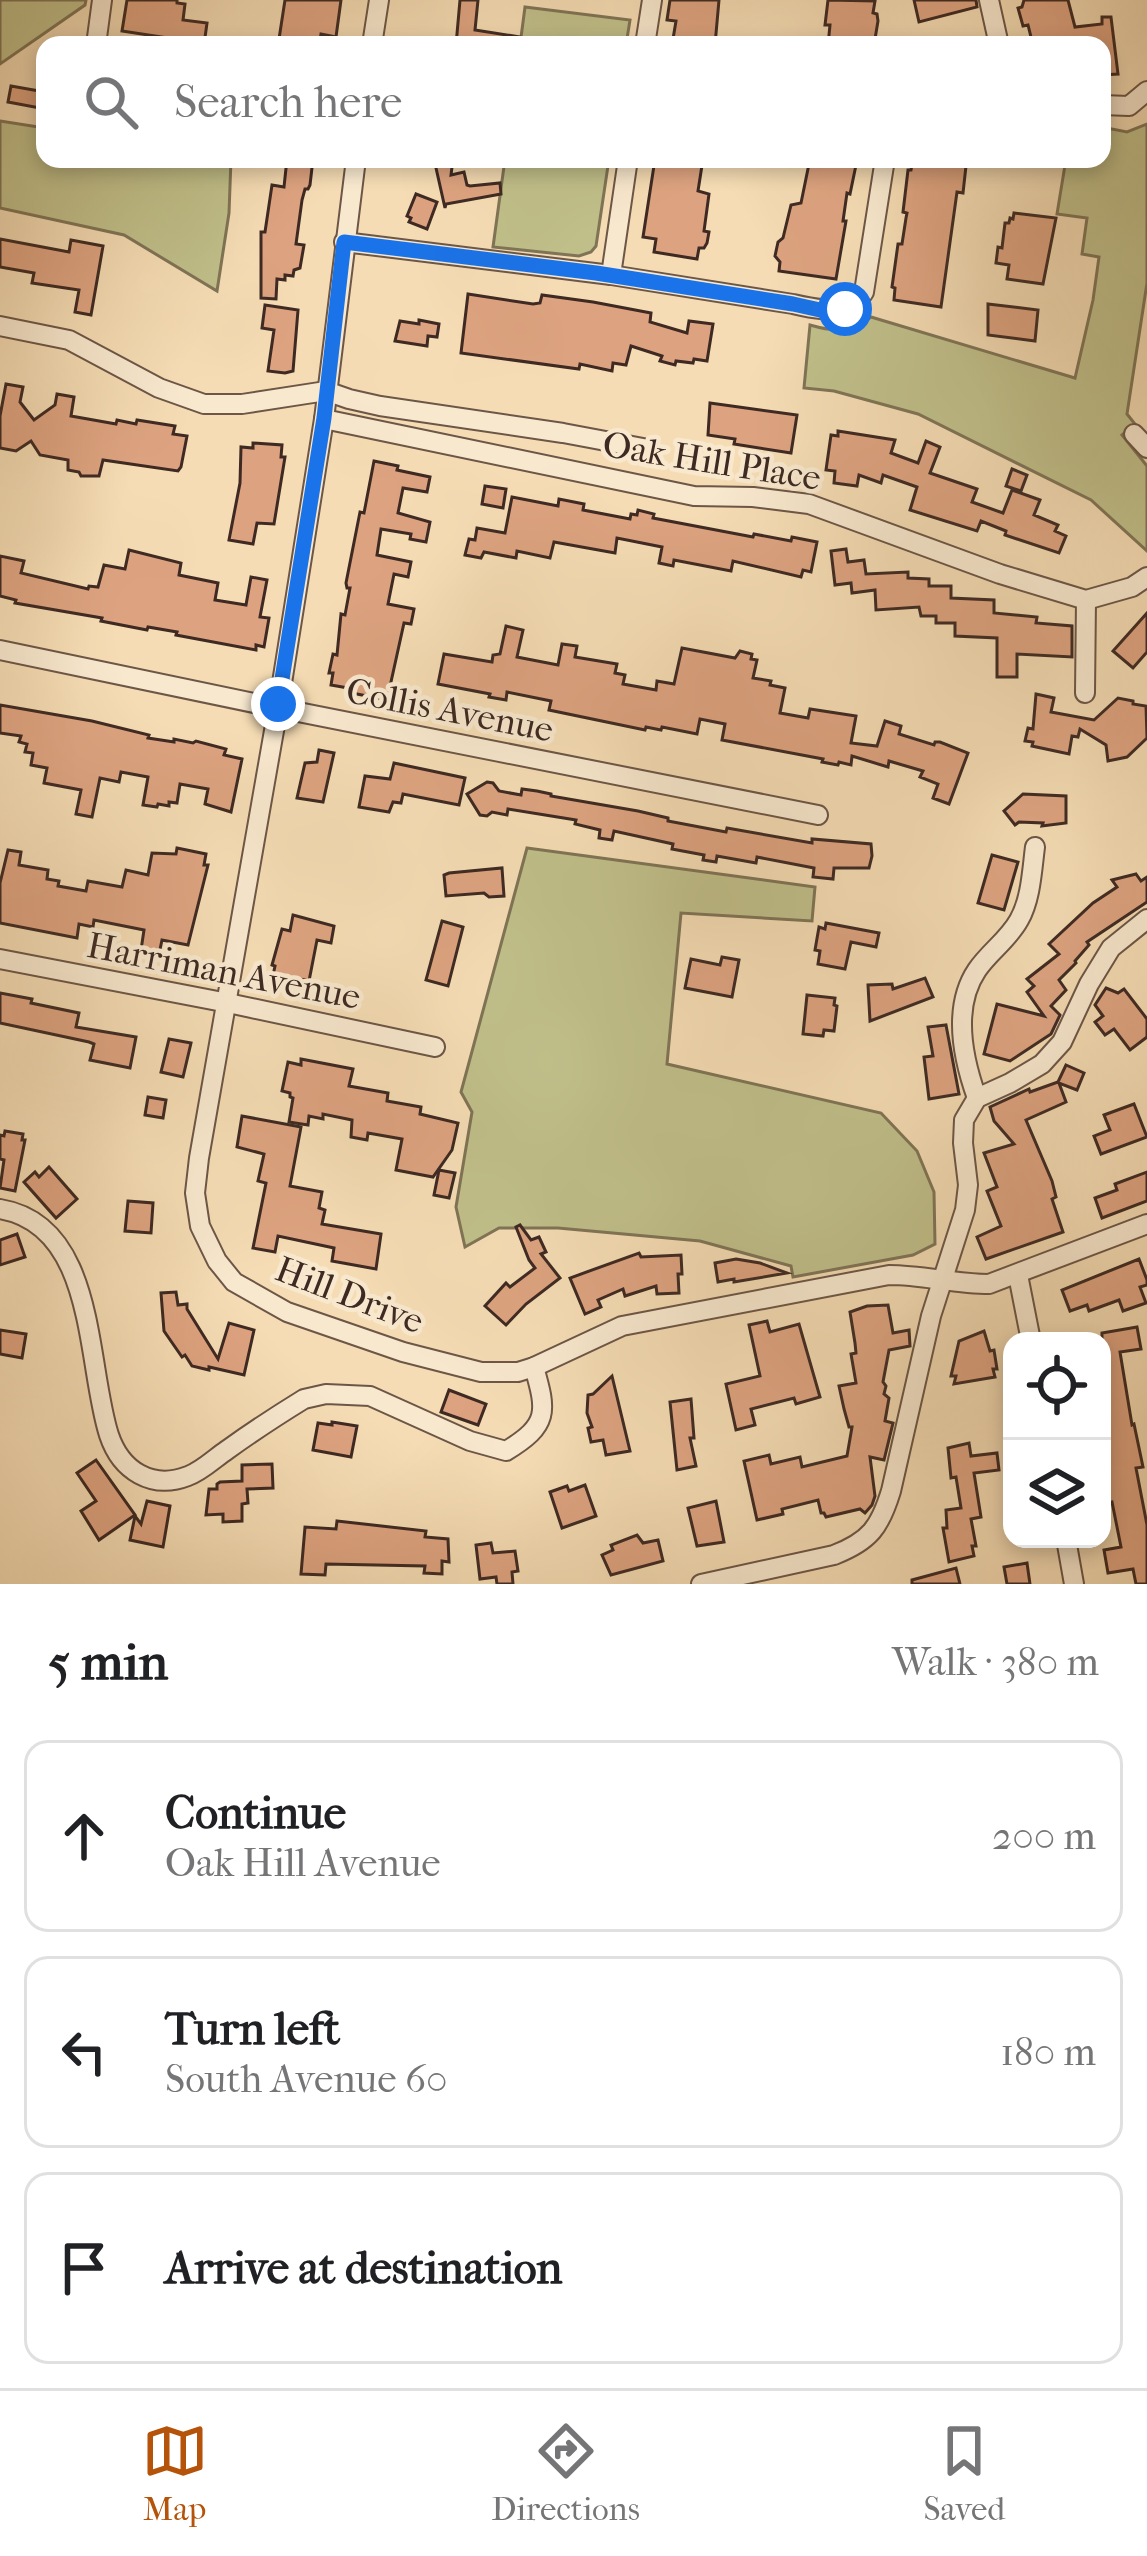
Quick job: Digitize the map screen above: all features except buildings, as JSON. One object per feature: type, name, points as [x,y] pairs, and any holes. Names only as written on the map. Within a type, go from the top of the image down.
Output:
[{"type":"street","points":[[97,36],[102,0]]},
{"type":"street","points":[[373,36],[379,0]]},
{"type":"street","points":[[646,36],[652,0]]},
{"type":"street","points":[[989,0],[997,36]]},
{"type":"street","points":[[1111,105],[1129,106],[1147,91]]},
{"type":"street","name":"Hill Drive","points":[[355,168],[324,418],[199,1158],[195,1193],[200,1226],[217,1262],[234,1282],[287,1312],[403,1352],[500,1374],[534,1367],[622,1327],[890,1275],[989,1284],[1147,1224]]},
{"type":"street","points":[[610,275],[627,168]]},
{"type":"street","points":[[344,242],[610,275],[820,310],[845,309],[854,307],[864,292],[884,168]]},
{"type":"street","points":[[0,326],[69,340],[159,388],[204,404],[242,404],[326,391],[413,412],[643,448]]},
{"type":"street","name":"Oak Hill Place","points":[[324,418],[694,496],[809,503],[1022,582],[1086,600]]},
{"type":"street","points":[[1084,693],[1086,600],[1147,577]]},
{"type":"street","name":"Collis Avenue","points":[[0,650],[818,815]]},
{"type":"street","points":[[977,1098],[968,1073],[962,1021],[969,986],[1022,916],[1036,847]]},
{"type":"street","points":[[701,1584],[834,1555],[855,1547],[884,1516],[931,1316],[965,1210],[964,1120],[977,1098],[1042,1064],[1062,1042],[1111,948],[1147,919]]},
{"type":"street","name":"Harriman Avenue","points":[[0,959],[435,1047]]},
{"type":"street","points":[[0,1210],[17,1212],[39,1225],[70,1267],[86,1314],[110,1440],[135,1474],[157,1481],[189,1476],[304,1399],[326,1394],[370,1396],[470,1442],[506,1451],[537,1426],[545,1404],[534,1367]]},
{"type":"street","points":[[1018,1275],[1028,1332]]},
{"type":"street","points":[[1068,1548],[1074,1584]]},
{"type":"shaded area","points":[[0,0],[86,0],[85,5],[0,64]]},
{"type":"shaded area","points":[[525,7],[630,20],[627,36],[521,36]]},
{"type":"shaded area","points":[[0,121],[36,127],[36,168],[231,168],[217,291],[124,235],[0,208]]},
{"type":"shaded area","points":[[1147,124],[1147,283],[1127,414],[1135,424],[1122,435],[1147,466],[1147,551],[1091,500],[918,414],[834,391],[804,388],[810,325],[842,330],[871,317],[1075,378],[1099,257],[1082,254],[1087,218],[1057,214],[1065,168],[1111,168],[1111,129],[1127,132]]},
{"type":"shaded area","points":[[504,168],[608,168],[596,246],[591,252],[579,256],[493,247]]},
{"type":"shaded area","points":[[527,848],[815,887],[812,921],[681,913],[667,1064],[881,1113],[917,1151],[934,1192],[935,1244],[913,1255],[793,1277],[791,1266],[700,1241],[558,1228],[499,1228],[465,1247],[456,1207],[472,1112],[461,1092]]},
{"type":"route","points":[[278,704],[324,418],[344,242],[610,275],[820,310],[845,309]]}]
